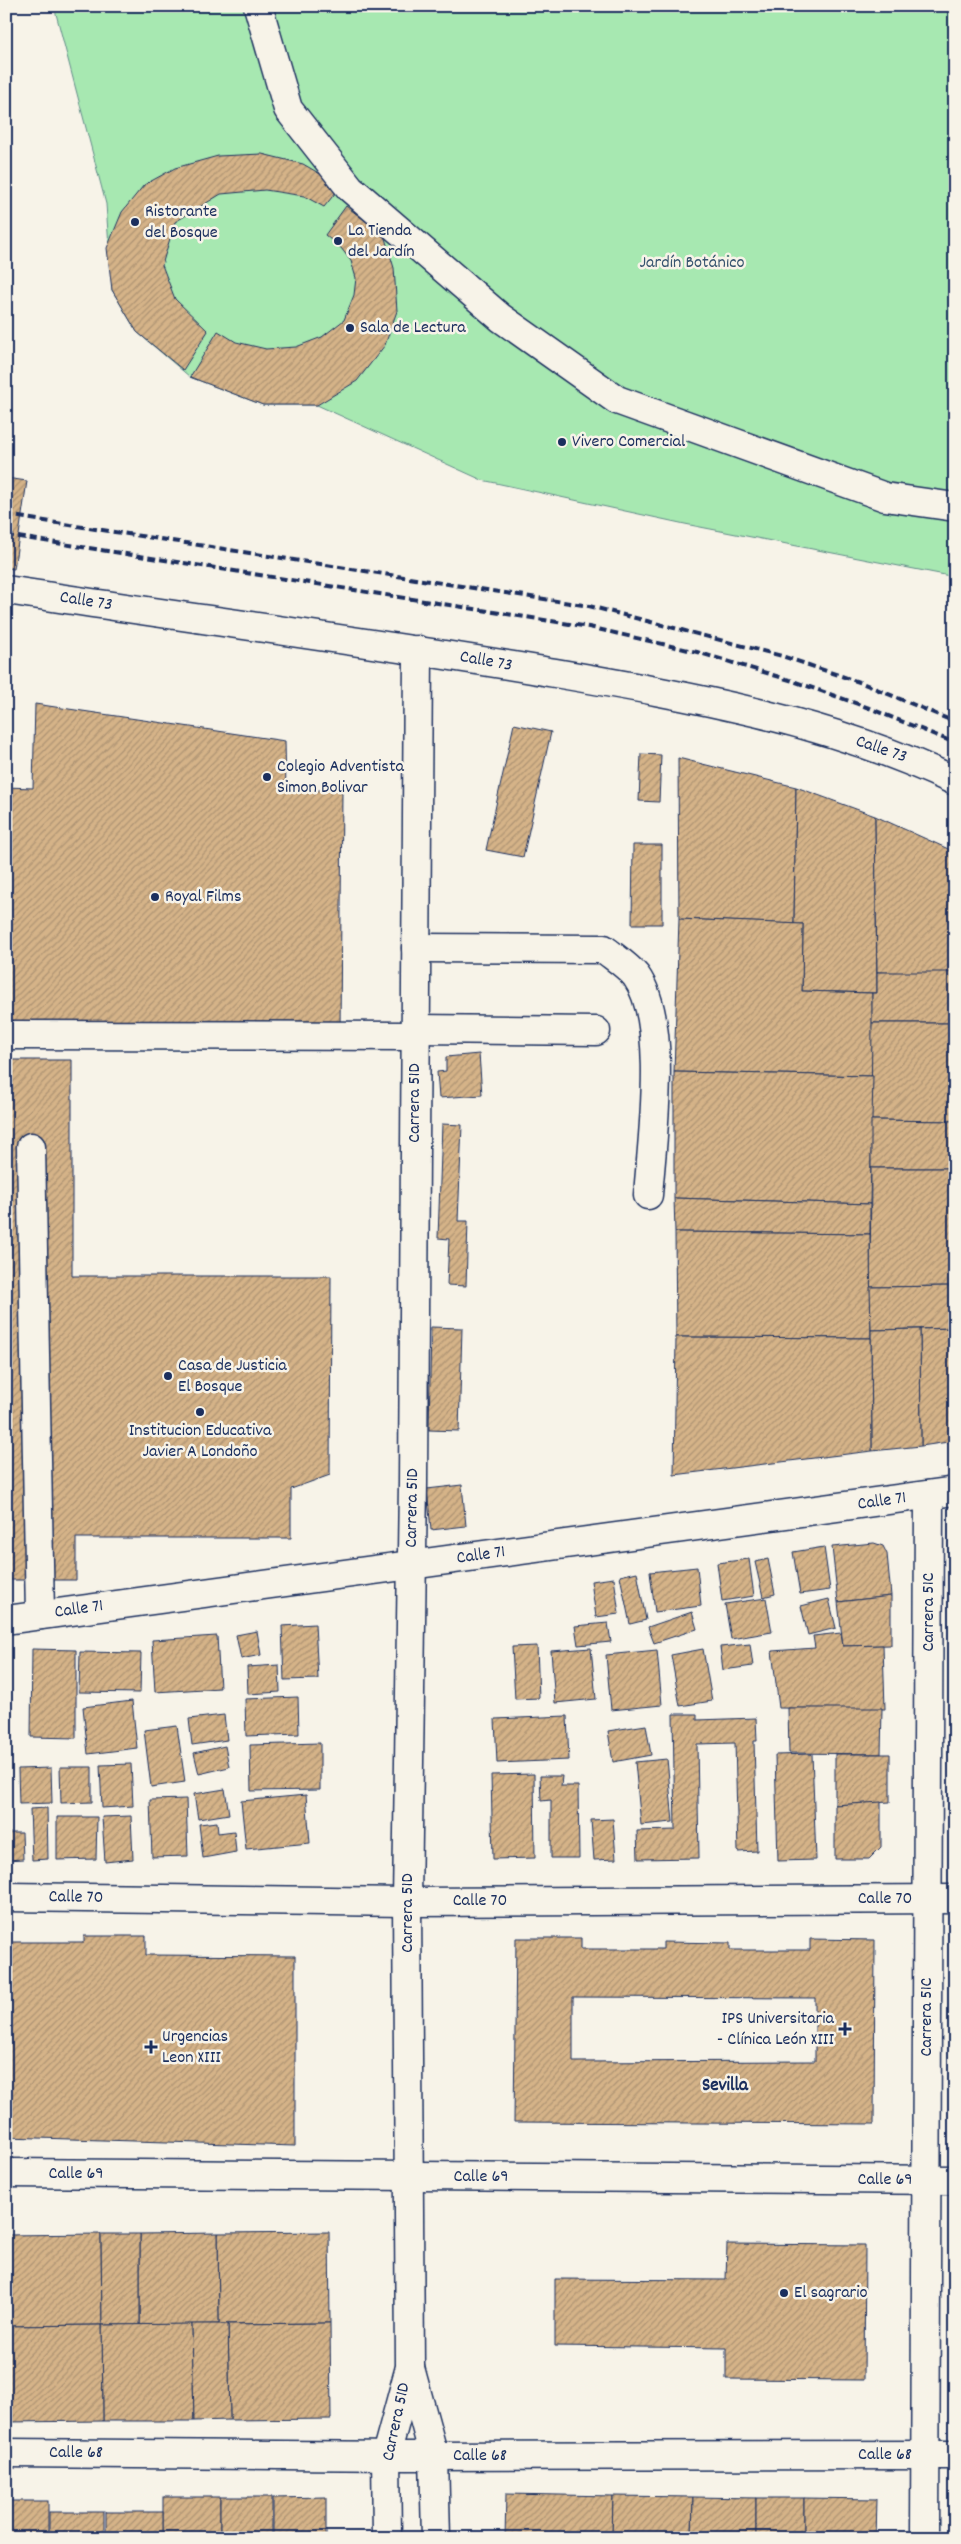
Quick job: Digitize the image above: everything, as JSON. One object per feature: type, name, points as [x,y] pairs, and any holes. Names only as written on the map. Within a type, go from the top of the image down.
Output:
[{"type":"street","points":[[258,6],[288,109],[350,188],[501,318],[617,400],[885,497],[955,507]]},
{"type":"street","name":"Calle 73","points":[[6,590],[418,650],[658,690],[810,725],[912,761],[955,781]]},
{"type":"street","name":"Carrera 51D","points":[[418,650],[412,1566],[407,1902],[410,2366],[434,2456],[436,2538]]},
{"type":"street","points":[[416,948],[604,949],[635,975],[652,1011],[655,1096],[648,1195]]},
{"type":"street","points":[[6,1035],[596,1030]]},
{"type":"street","points":[[31,1147],[40,1615]]},
{"type":"street","name":"Calle 71","points":[[6,1620],[942,1493]]},
{"type":"street","name":"Carrera 51C","points":[[925,2538],[928,1899],[942,1493]]},
{"type":"street","name":"Calle 70","points":[[6,1897],[407,1902],[955,1899]]},
{"type":"street","name":"Calle 69","points":[[6,2173],[955,2180]]},
{"type":"street","name":"Carrera 51D","points":[[387,2538],[386,2456],[410,2366]]},
{"type":"street","name":"Calle 68","points":[[6,2453],[386,2456],[955,2455]]},
{"type":"green space","name":"Jardín Botánico","points":[[54,6],[955,6],[955,577],[685,524],[482,480],[317,405],[263,405],[190,377],[137,332],[112,290],[106,204]]},
{"type":"building","points":[[262,154],[303,164],[341,186],[324,207],[304,196],[265,190],[221,194],[175,222],[162,265],[175,299],[208,331],[183,370],[137,332],[112,290],[107,248],[122,212],[144,185],[175,168],[218,156]]},
{"type":"building","points":[[346,206],[384,235],[394,268],[397,311],[385,345],[357,381],[317,405],[263,405],[190,377],[218,331],[236,342],[266,349],[296,347],[322,337],[344,320],[354,295],[356,278],[351,261],[341,248],[325,235]]},
{"type":"building","points":[[6,478],[27,481],[14,569],[6,568]]},
{"type":"building","points":[[35,704],[285,741],[286,790],[342,790],[340,1030],[6,1027],[6,787],[33,788]]},
{"type":"building","points":[[514,724],[551,732],[523,857],[486,850]]},
{"type":"building","points":[[641,754],[661,755],[659,802],[639,801]]},
{"type":"building","points":[[678,758],[796,787],[794,924],[679,919]]},
{"type":"building","points":[[796,787],[875,816],[877,993],[802,991],[803,924],[794,924]]},
{"type":"building","points":[[875,816],[955,852],[955,974],[877,972]]},
{"type":"building","points":[[633,845],[662,845],[662,924],[632,924]]},
{"type":"building","points":[[679,919],[803,924],[802,991],[872,993],[873,1076],[674,1072]]},
{"type":"building","points":[[877,972],[955,972],[955,1023],[872,1023],[872,993],[877,993]]},
{"type":"building","points":[[872,1023],[955,1023],[955,1121],[871,1120]]},
{"type":"building","points":[[479,1054],[482,1095],[439,1098],[437,1072],[446,1071],[446,1057]]},
{"type":"building","name":"Casa de Justicia El Bosque","points":[[6,1060],[72,1060],[72,1276],[331,1276],[330,1475],[291,1489],[291,1538],[76,1538],[76,1580],[6,1580]]},
{"type":"building","points":[[674,1072],[873,1076],[870,1204],[674,1198]]},
{"type":"building","points":[[871,1120],[955,1121],[955,1168],[871,1168]]},
{"type":"building","points":[[442,1124],[462,1125],[458,1221],[468,1221],[466,1286],[447,1285],[449,1239],[438,1238]]},
{"type":"building","points":[[871,1168],[955,1168],[955,1286],[870,1287]]},
{"type":"building","points":[[674,1198],[870,1204],[870,1234],[675,1232]]},
{"type":"building","points":[[675,1232],[870,1234],[871,1338],[676,1337]]},
{"type":"building","points":[[955,1286],[955,1328],[871,1330],[870,1287]]},
{"type":"building","points":[[431,1327],[462,1328],[459,1431],[429,1430]]},
{"type":"building","points":[[955,1328],[955,1441],[921,1446],[920,1329]]},
{"type":"building","points":[[920,1329],[921,1446],[872,1451],[871,1330]]},
{"type":"building","points":[[676,1337],[871,1338],[872,1451],[674,1475]]},
{"type":"building","points":[[462,1485],[466,1526],[431,1530],[427,1489]]},
{"type":"building","points":[[874,1543],[883,1546],[887,1554],[891,1596],[838,1602],[832,1547]]},
{"type":"building","points":[[824,1547],[830,1590],[800,1594],[793,1552]]},
{"type":"building","points":[[749,1559],[754,1596],[722,1601],[717,1563]]},
{"type":"building","points":[[768,1559],[775,1594],[763,1597],[755,1562]]},
{"type":"building","points":[[697,1567],[701,1606],[655,1612],[650,1572]]},
{"type":"building","points":[[637,1572],[646,1620],[630,1624],[620,1576]]},
{"type":"building","points":[[614,1578],[619,1614],[596,1617],[591,1581]]},
{"type":"building","points":[[891,1596],[891,1645],[843,1646],[838,1602]]},
{"type":"building","points":[[766,1598],[772,1632],[731,1639],[725,1604]]},
{"type":"building","points":[[829,1599],[836,1628],[808,1635],[801,1606]]},
{"type":"building","points":[[692,1612],[697,1629],[654,1643],[648,1627]]},
{"type":"building","points":[[608,1623],[611,1642],[578,1645],[575,1626]]},
{"type":"building","points":[[315,1624],[318,1679],[284,1680],[282,1626]]},
{"type":"building","points":[[257,1631],[261,1655],[241,1659],[236,1635]]},
{"type":"building","points":[[841,1633],[843,1646],[883,1645],[885,1709],[779,1708],[772,1651],[815,1648],[813,1636]]},
{"type":"building","points":[[217,1636],[220,1688],[155,1692],[152,1640]]},
{"type":"building","points":[[750,1644],[753,1666],[723,1670],[720,1647]]},
{"type":"building","points":[[537,1646],[539,1698],[515,1699],[512,1647]]},
{"type":"building","points":[[591,1648],[596,1699],[555,1703],[551,1651]]},
{"type":"building","points":[[32,1649],[76,1650],[76,1738],[31,1737]]},
{"type":"building","points":[[703,1649],[712,1701],[680,1706],[671,1655]]},
{"type":"building","points":[[657,1650],[662,1705],[611,1710],[606,1655]]},
{"type":"building","points":[[80,1652],[141,1653],[140,1693],[79,1692]]},
{"type":"building","points":[[279,1665],[280,1692],[248,1694],[247,1667]]},
{"type":"building","points":[[298,1697],[299,1734],[246,1736],[245,1699]]},
{"type":"building","points":[[132,1701],[137,1748],[88,1754],[83,1707]]},
{"type":"building","points":[[788,1708],[882,1708],[881,1754],[789,1753]]},
{"type":"building","points":[[673,1714],[697,1714],[697,1720],[756,1718],[757,1741],[754,1741],[757,1851],[738,1852],[735,1743],[697,1744],[699,1858],[638,1859],[637,1831],[675,1830]]},
{"type":"building","points":[[224,1715],[227,1740],[192,1745],[189,1719]]},
{"type":"building","points":[[567,1716],[569,1760],[497,1763],[495,1719]]},
{"type":"building","points":[[646,1725],[651,1755],[613,1762],[608,1731]]},
{"type":"building","points":[[177,1726],[185,1782],[151,1787],[144,1730]]},
{"type":"building","points":[[320,1743],[320,1790],[251,1791],[250,1745]]},
{"type":"building","points":[[225,1746],[229,1767],[199,1774],[194,1753]]},
{"type":"building","points":[[812,1754],[816,1860],[778,1861],[775,1755]]},
{"type":"building","points":[[835,1754],[890,1754],[890,1802],[835,1805]]},
{"type":"building","points":[[667,1759],[673,1822],[641,1825],[635,1762]]},
{"type":"building","points":[[131,1764],[133,1806],[102,1808],[100,1765]]},
{"type":"building","points":[[60,1767],[92,1767],[92,1802],[61,1803]]},
{"type":"building","points":[[51,1768],[52,1803],[19,1804],[18,1769]]},
{"type":"building","points":[[534,1774],[535,1858],[493,1859],[491,1775]]},
{"type":"building","points":[[540,1776],[562,1776],[561,1786],[578,1786],[579,1858],[551,1858],[551,1800],[541,1801]]},
{"type":"building","points":[[225,1789],[229,1814],[198,1819],[194,1794]]},
{"type":"building","points":[[306,1795],[310,1843],[246,1849],[241,1801]]},
{"type":"building","points":[[186,1799],[188,1856],[152,1857],[150,1800]]},
{"type":"building","points":[[881,1802],[881,1847],[869,1859],[835,1859],[835,1805]]},
{"type":"building","points":[[47,1808],[48,1859],[32,1860],[30,1809]]},
{"type":"building","points":[[131,1816],[133,1859],[105,1862],[102,1817]]},
{"type":"building","points":[[57,1817],[97,1817],[96,1859],[57,1860]]},
{"type":"building","points":[[613,1819],[616,1859],[594,1860],[591,1820]]},
{"type":"building","points":[[217,1822],[218,1833],[234,1831],[236,1852],[203,1858],[199,1824]]},
{"type":"building","points":[[6,1833],[22,1833],[23,1859],[6,1860]]},
{"type":"building","name":"Urgencias Leon XIII","points":[[84,1936],[146,1936],[146,1955],[295,1956],[295,2146],[6,2137],[6,1942],[84,1942]]},
{"type":"building","name":"IPS Universitaria - Clínica León XIII","points":[[516,1938],[581,1938],[581,1949],[663,1949],[663,1942],[730,1943],[730,1950],[810,1950],[810,1939],[875,1940],[874,2124],[514,2122]],"holes":[[[573,1997],[815,1998],[815,2061],[573,2062]]]},
{"type":"building","points":[[329,2232],[330,2323],[219,2324],[218,2233]]},
{"type":"building","points":[[218,2233],[219,2324],[140,2325],[140,2234]]},
{"type":"building","points":[[101,2234],[102,2325],[6,2326],[6,2235]]},
{"type":"building","points":[[101,2234],[140,2234],[140,2325],[102,2325]]},
{"type":"building","points":[[727,2244],[865,2245],[864,2380],[726,2379],[726,2348],[555,2346],[555,2279],[726,2280]]},
{"type":"building","points":[[330,2323],[331,2419],[230,2420],[228,2324]]},
{"type":"building","points":[[192,2324],[194,2421],[103,2421],[102,2325]]},
{"type":"building","points":[[192,2324],[228,2324],[230,2420],[194,2421]]},
{"type":"building","points":[[102,2325],[103,2421],[6,2422],[6,2326]]},
{"type":"building","points":[[506,2494],[613,2496],[612,2538],[505,2538]]},
{"type":"building","points":[[613,2496],[693,2497],[692,2538],[612,2538]]},
{"type":"building","points":[[163,2497],[220,2497],[220,2538],[163,2538]]},
{"type":"building","points":[[220,2497],[272,2497],[272,2538],[220,2538]]},
{"type":"building","points":[[326,2497],[326,2538],[273,2538],[273,2498]]},
{"type":"building","points":[[693,2497],[756,2498],[756,2538],[692,2538]]},
{"type":"building","points":[[756,2498],[804,2498],[804,2538],[756,2538]]},
{"type":"building","points":[[804,2498],[877,2499],[876,2538],[804,2538]]},
{"type":"building","points":[[6,2501],[48,2501],[48,2538],[6,2538]]},
{"type":"building","points":[[49,2512],[104,2512],[104,2538],[49,2538]]},
{"type":"building","points":[[106,2512],[163,2512],[163,2538],[106,2538]]},
{"type":"railway","points":[[6,515],[589,606],[782,656],[862,683],[955,722]]},
{"type":"railway","points":[[6,535],[589,627],[697,652],[793,681],[869,708],[955,743]]},
{"type":"place","name":"Ristorante del Bosque","points":[[135,222]]},
{"type":"place","name":"La Tienda del Jardín","points":[[338,241]]},
{"type":"place","name":"Sala de Lectura","points":[[350,328]]},
{"type":"place","name":"Vivero Comercial","points":[[562,442]]},
{"type":"place","name":"Colegio Adventista Simon Bolivar","points":[[267,777]]},
{"type":"place","name":"Royal Films","points":[[155,897]]},
{"type":"place","name":"Casa de Justicia El Bosque","points":[[168,1376]]},
{"type":"place","name":"Institucion Educativa Javier A Londoño","points":[[200,1412]]},
{"type":"place","name":"IPS Universitaria - Clínica León XIII","points":[[845,2029]]},
{"type":"place","name":"Urgencias Leon XIII","points":[[151,2047]]},
{"type":"place","name":"El sagrario","points":[[784,2293]]},
{"type":"district","name":"Sevilla","points":[[725,2086]]}]
